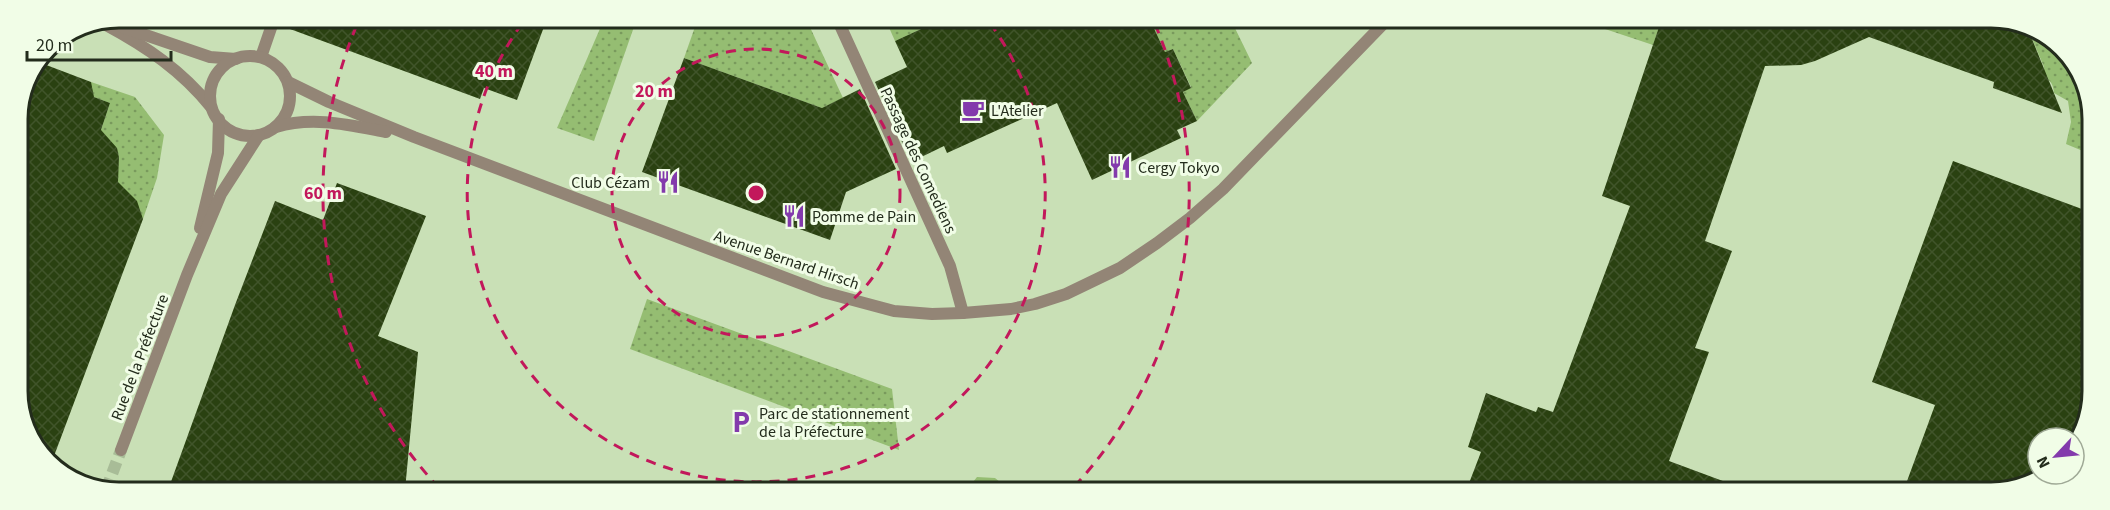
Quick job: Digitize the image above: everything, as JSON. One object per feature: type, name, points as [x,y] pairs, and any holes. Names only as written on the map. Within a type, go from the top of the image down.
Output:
[{"type":"street","points":[[125,28],[210,57],[236,59]]},
{"type":"street","points":[[261,57],[271,28]]},
{"type":"street","name":"Passage des Comediens","points":[[841,28],[950,266],[963,313]]},
{"type":"street","name":"Avenue Bernard Hirsch","points":[[288,81],[329,102],[414,137],[823,292],[894,311],[932,314],[963,313],[1011,309],[1066,294],[1120,268],[1157,243],[1191,218],[1223,189],[1380,28]]},
{"type":"street","points":[[111,29],[137,42],[171,65],[197,89],[216,115],[229,130],[241,135],[259,135],[276,127],[284,118],[289,106],[288,81],[277,66],[261,57],[248,56],[236,59],[224,65],[214,81],[210,99],[216,115]]},
{"type":"street","name":"Rue de la Préfecture","points":[[187,275],[218,153],[216,115]]},
{"type":"street","name":"Avenue Bernard Hirsch","points":[[276,127],[308,120],[414,137]]},
{"type":"street","name":"Rue de la Préfecture","points":[[121,450],[187,275],[221,194],[259,135]]},
{"type":"green space","points":[[600,28],[634,28],[594,141],[557,128]]},
{"type":"green space","points":[[695,28],[810,28],[843,98],[822,108],[684,58]]},
{"type":"green space","points":[[889,28],[923,28],[895,41]]},
{"type":"green space","points":[[1154,28],[1235,28],[1252,63],[1197,121],[1183,92],[1191,87],[1173,49],[1165,52]]},
{"type":"green space","points":[[1602,28],[1659,28],[1653,45]]},
{"type":"green space","points":[[2032,39],[2046,47],[2063,64],[2077,90],[2082,119],[2082,151],[2066,144],[2071,122],[2068,101],[2054,93],[2050,82],[2041,76],[2044,67]]},
{"type":"green space","points":[[91,82],[135,97],[164,135],[157,178],[143,219],[112,184],[119,156],[113,145],[99,136],[110,103],[91,96]]},
{"type":"green space","points":[[647,299],[892,389],[899,450],[630,349]]},
{"type":"green space","points":[[977,477],[995,478],[999,482],[973,482]]},
{"type":"building","points":[[544,28],[517,100],[484,88],[480,99],[290,29]]},
{"type":"building","points":[[923,28],[1154,28],[1165,52],[1173,49],[1191,88],[1183,92],[1197,121],[1177,130],[1181,138],[1092,180],[1057,103],[947,153],[944,146],[911,162],[875,82],[907,67],[895,41]]},
{"type":"building","points":[[1659,28],[1991,28],[2009,30],[2032,39],[2062,113],[1993,88],[1994,82],[1869,37],[1801,65],[1765,66],[1705,241],[1732,251],[1695,348],[1709,352],[1669,461],[1723,481],[1470,481],[1481,452],[1468,447],[1486,393],[1536,412],[1538,407],[1553,412],[1630,206],[1602,196]]},
{"type":"building","points":[[684,58],[822,108],[860,89],[896,169],[846,192],[830,240],[642,172]]},
{"type":"building","points":[[46,65],[91,82],[94,97],[110,103],[101,130],[117,148],[118,182],[137,201],[143,219],[55,455],[35,426],[30,409],[29,391],[29,113],[38,79]]},
{"type":"building","points":[[1953,161],[2082,209],[2082,391],[2080,409],[2074,426],[2026,426],[2026,475],[1997,481],[1907,481],[1935,405],[1872,382]]},
{"type":"building","points":[[337,183],[426,216],[378,336],[418,352],[406,482],[171,482],[275,201],[323,220]]},
{"type":"tunnel","points":[[109,481],[121,450]]},
{"type":"place","name":"L'Atelier","points":[[973,110]]},
{"type":"place","name":"Cergy Tokyo","points":[[1120,167]]},
{"type":"place","name":"Club Cézam","points":[[668,182]]},
{"type":"place","name":"Pomme de Pain","points":[[794,216]]},
{"type":"place","name":"Parc de stationnement de la Préfecture","points":[[741,422]]}]
